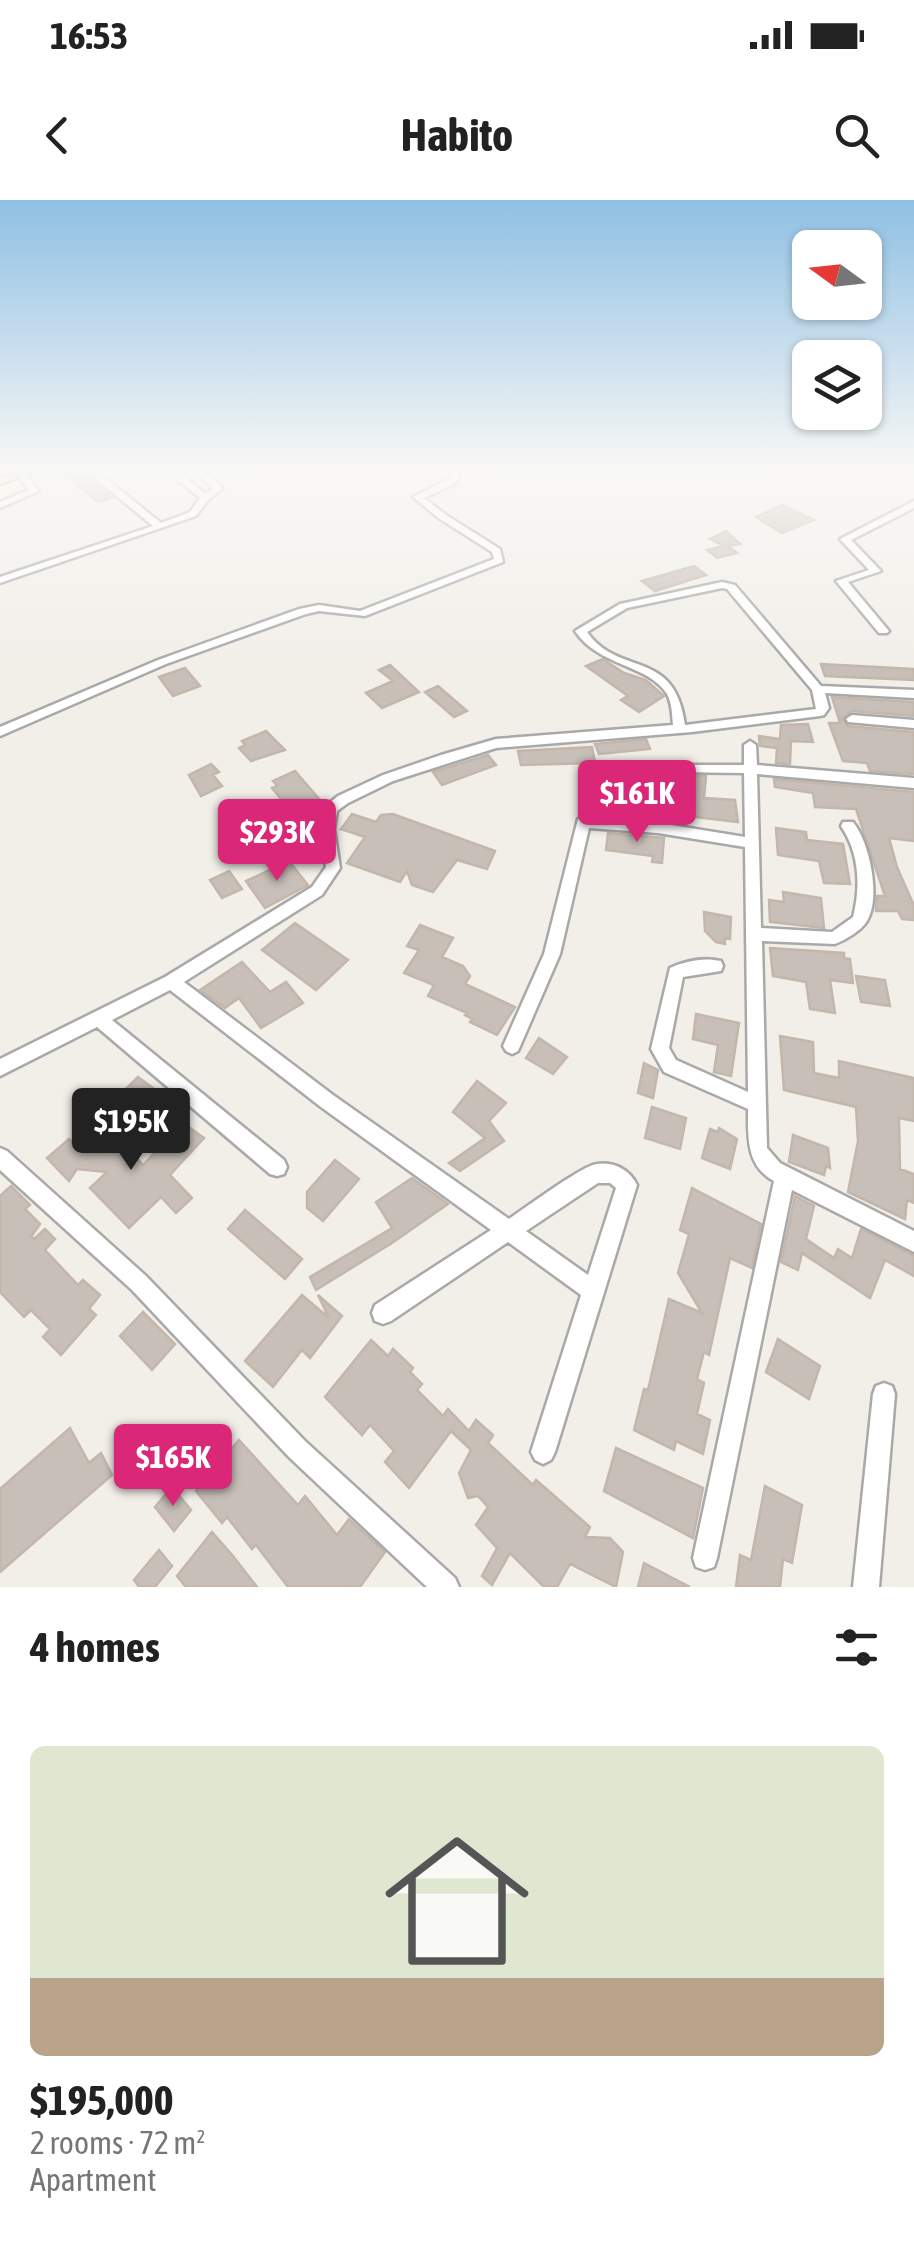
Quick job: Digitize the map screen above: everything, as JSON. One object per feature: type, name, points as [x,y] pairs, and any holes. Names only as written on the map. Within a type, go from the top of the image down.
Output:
[{"type":"street","points":[[0,580],[128,538]]},
{"type":"street","points":[[0,732],[162,662],[302,611],[319,608],[362,614],[499,560],[498,550],[477,538]]},
{"type":"street","points":[[850,538],[845,541],[876,571],[842,580],[883,631]]},
{"type":"street","points":[[0,1068],[171,982],[317,891],[333,868],[326,821],[333,806],[355,794],[486,743],[680,729],[814,715],[823,708],[818,689],[731,587],[722,585],[638,602],[584,627],[582,636],[591,643],[668,687],[678,706],[680,729]]},
{"type":"street","points":[[818,689],[914,694]]},
{"type":"street","points":[[852,719],[914,724]]},
{"type":"street","points":[[750,745],[758,1152],[763,1162],[785,1176],[914,1242]]},
{"type":"street","points":[[658,828],[661,774],[665,769],[751,769],[914,783]]},
{"type":"street","points":[[512,1046],[552,954],[583,823],[658,828],[751,843]]},
{"type":"street","points":[[754,934],[835,938],[860,920],[867,891],[856,833],[848,826]]},
{"type":"street","points":[[715,966],[686,968],[676,973],[660,1049],[670,1066],[756,1104]]},
{"type":"street","points":[[171,982],[326,1101],[593,1290]]},
{"type":"street","points":[[99,1020],[278,1167]]},
{"type":"street","points":[[0,1156],[139,1283],[296,1449],[446,1587]]},
{"type":"street","points":[[382,1313],[596,1173],[614,1174],[627,1184],[543,1452]]},
{"type":"street","points":[[705,1558],[785,1176]]},
{"type":"street","points":[[866,1587],[884,1394]]},
{"type":"building","points":[[733,538],[740,544],[728,546],[737,553],[717,558],[707,550],[724,546],[710,539]]},
{"type":"building","points":[[694,566],[706,575],[655,591],[642,581]]},
{"type":"building","points":[[603,659],[624,673],[646,680],[664,696],[639,712],[621,700],[628,696],[586,666]]},
{"type":"building","points":[[821,664],[914,669],[914,680],[825,676]]},
{"type":"building","points":[[390,665],[419,692],[382,708],[366,693],[393,681],[379,670]]},
{"type":"building","points":[[185,668],[200,686],[173,696],[159,677]]},
{"type":"building","points":[[438,686],[467,711],[454,717],[425,692]]},
{"type":"building","points":[[832,697],[914,702],[914,716],[852,711],[842,718],[848,726],[914,732],[914,774],[870,771],[867,763],[843,761],[829,723],[840,723]]},
{"type":"building","points":[[808,724],[813,742],[791,741],[790,764],[776,763],[777,748],[760,746],[759,736],[780,739],[781,725]]},
{"type":"building","points":[[266,731],[285,750],[251,761],[239,748],[245,745],[242,741]]},
{"type":"building","points":[[646,739],[650,749],[599,754],[595,744]]},
{"type":"building","points":[[592,747],[595,763],[521,765],[518,751]]},
{"type":"building","points":[[488,755],[496,765],[442,785],[433,772]]},
{"type":"building","points":[[211,764],[219,772],[213,775],[222,786],[201,796],[189,775]]},
{"type":"building","points":[[295,771],[320,800],[295,816],[272,788],[277,786],[273,781]]},
{"type":"building","points":[[673,776],[706,776],[704,798],[735,800],[738,822],[669,814]]},
{"type":"building","points":[[774,779],[914,792],[914,841],[889,838],[914,906],[914,920],[902,919],[898,911],[876,911],[877,896],[885,896],[856,809],[815,807],[813,793],[775,787]]},
{"type":"building","points":[[582,783],[642,789],[642,809],[580,804]]},
{"type":"building","points":[[352,814],[376,822],[381,815],[393,814],[495,851],[487,869],[457,860],[433,892],[412,885],[407,871],[400,882],[347,863],[365,837],[341,829]]},
{"type":"building","points":[[776,828],[806,832],[807,840],[843,844],[850,884],[824,883],[819,861],[778,855]]},
{"type":"building","points":[[608,833],[664,838],[662,863],[652,862],[653,856],[606,850]]},
{"type":"building","points":[[289,861],[308,885],[265,908],[246,881]]},
{"type":"building","points":[[229,871],[242,889],[222,898],[210,880]]},
{"type":"building","points":[[783,892],[821,898],[824,928],[770,922],[769,900],[784,902]]},
{"type":"building","points":[[704,912],[731,917],[730,939],[725,938],[725,944],[716,942],[705,931]]},
{"type":"building","points":[[295,923],[348,960],[316,990],[262,950]]},
{"type":"building","points":[[420,925],[453,938],[442,957],[463,966],[470,976],[465,984],[515,1007],[497,1035],[470,1022],[467,1013],[428,996],[434,985],[404,973],[419,950],[407,946]]},
{"type":"building","points":[[770,948],[844,953],[844,958],[850,959],[853,983],[830,980],[835,1013],[810,1009],[806,982],[773,976]]},
{"type":"building","points":[[242,962],[270,992],[286,982],[303,1003],[261,1028],[239,998],[225,1008],[200,990]]},
{"type":"building","points":[[856,976],[885,980],[890,1006],[861,1002]]},
{"type":"building","points":[[696,1014],[739,1023],[731,1076],[714,1072],[718,1045],[693,1039]]},
{"type":"building","points":[[780,1036],[813,1042],[814,1073],[839,1078],[839,1061],[914,1078],[914,1121],[899,1118],[900,1169],[914,1174],[914,1203],[907,1200],[905,1219],[848,1192],[858,1141],[856,1107],[784,1090]]},
{"type":"building","points":[[539,1038],[567,1057],[553,1074],[526,1058]]},
{"type":"building","points":[[644,1063],[658,1070],[653,1098],[638,1093]]},
{"type":"building","points":[[138,1077],[161,1094],[119,1137],[96,1119]]},
{"type":"building","points":[[477,1081],[506,1103],[489,1121],[504,1141],[460,1171],[449,1163],[485,1138],[453,1112]]},
{"type":"building","points":[[652,1107],[686,1118],[680,1149],[645,1138]]},
{"type":"building","points":[[183,1123],[204,1138],[170,1175],[192,1198],[176,1213],[161,1197],[129,1228],[90,1188],[107,1172],[77,1169],[69,1181],[47,1158],[69,1139],[73,1143],[82,1135],[101,1154],[117,1139],[143,1165]]},
{"type":"building","points":[[719,1128],[737,1139],[730,1169],[702,1158],[710,1129],[718,1132]]},
{"type":"building","points":[[793,1135],[828,1148],[830,1168],[826,1166],[824,1175],[789,1162]]},
{"type":"building","points":[[335,1160],[359,1179],[323,1221],[307,1208],[307,1192]]},
{"type":"building","points":[[412,1178],[448,1204],[316,1290],[310,1277],[392,1228],[376,1202]]},
{"type":"building","points":[[11,1186],[30,1205],[25,1209],[40,1224],[31,1237],[34,1239],[45,1229],[55,1239],[45,1250],[78,1285],[83,1280],[100,1295],[89,1309],[96,1315],[61,1355],[43,1337],[50,1329],[31,1310],[24,1317],[0,1292],[0,1196]]},
{"type":"building","points":[[692,1188],[761,1224],[752,1268],[730,1258],[709,1355],[704,1352],[697,1379],[704,1383],[697,1414],[710,1420],[703,1454],[676,1441],[674,1450],[634,1430],[644,1389],[648,1390],[669,1299],[702,1313],[678,1273],[689,1234],[680,1230]]},
{"type":"building","points":[[795,1196],[814,1206],[806,1239],[834,1258],[838,1249],[852,1258],[861,1229],[914,1256],[914,1276],[885,1260],[870,1298],[802,1253],[798,1270],[781,1262]]},
{"type":"building","points":[[245,1210],[302,1259],[285,1279],[228,1229]]},
{"type":"building","points":[[302,1295],[329,1318],[318,1295],[342,1316],[310,1358],[302,1350],[273,1387],[245,1361]]},
{"type":"building","points":[[143,1312],[175,1344],[152,1370],[120,1336]]},
{"type":"building","points":[[778,1339],[820,1366],[809,1399],[766,1372]]},
{"type":"building","points":[[371,1340],[388,1356],[393,1349],[413,1368],[410,1372],[422,1384],[417,1390],[443,1416],[448,1409],[469,1431],[476,1420],[493,1435],[488,1443],[533,1485],[536,1480],[590,1527],[585,1537],[610,1538],[623,1552],[616,1587],[570,1564],[557,1587],[544,1587],[510,1553],[492,1585],[482,1576],[497,1548],[476,1525],[488,1507],[478,1496],[468,1498],[459,1473],[471,1450],[451,1431],[409,1488],[385,1462],[394,1451],[370,1425],[362,1435],[325,1397]]},
{"type":"building","points":[[70,1428],[89,1463],[101,1453],[112,1475],[0,1572],[0,1489]]},
{"type":"building","points":[[239,1440],[298,1505],[305,1496],[337,1535],[349,1519],[385,1552],[360,1587],[288,1587],[256,1545],[252,1549],[227,1517],[222,1523],[196,1491]]},
{"type":"building","points":[[616,1448],[703,1488],[693,1538],[604,1491]]},
{"type":"building","points":[[765,1486],[802,1505],[792,1563],[783,1559],[780,1587],[736,1587],[740,1555],[751,1560]]},
{"type":"building","points":[[172,1487],[191,1510],[174,1531],[155,1507]]},
{"type":"building","points":[[212,1532],[257,1587],[186,1587],[177,1576]]},
{"type":"building","points":[[159,1550],[172,1566],[155,1587],[139,1587],[134,1580]]},
{"type":"building","points":[[644,1563],[690,1587],[638,1587]]}]
